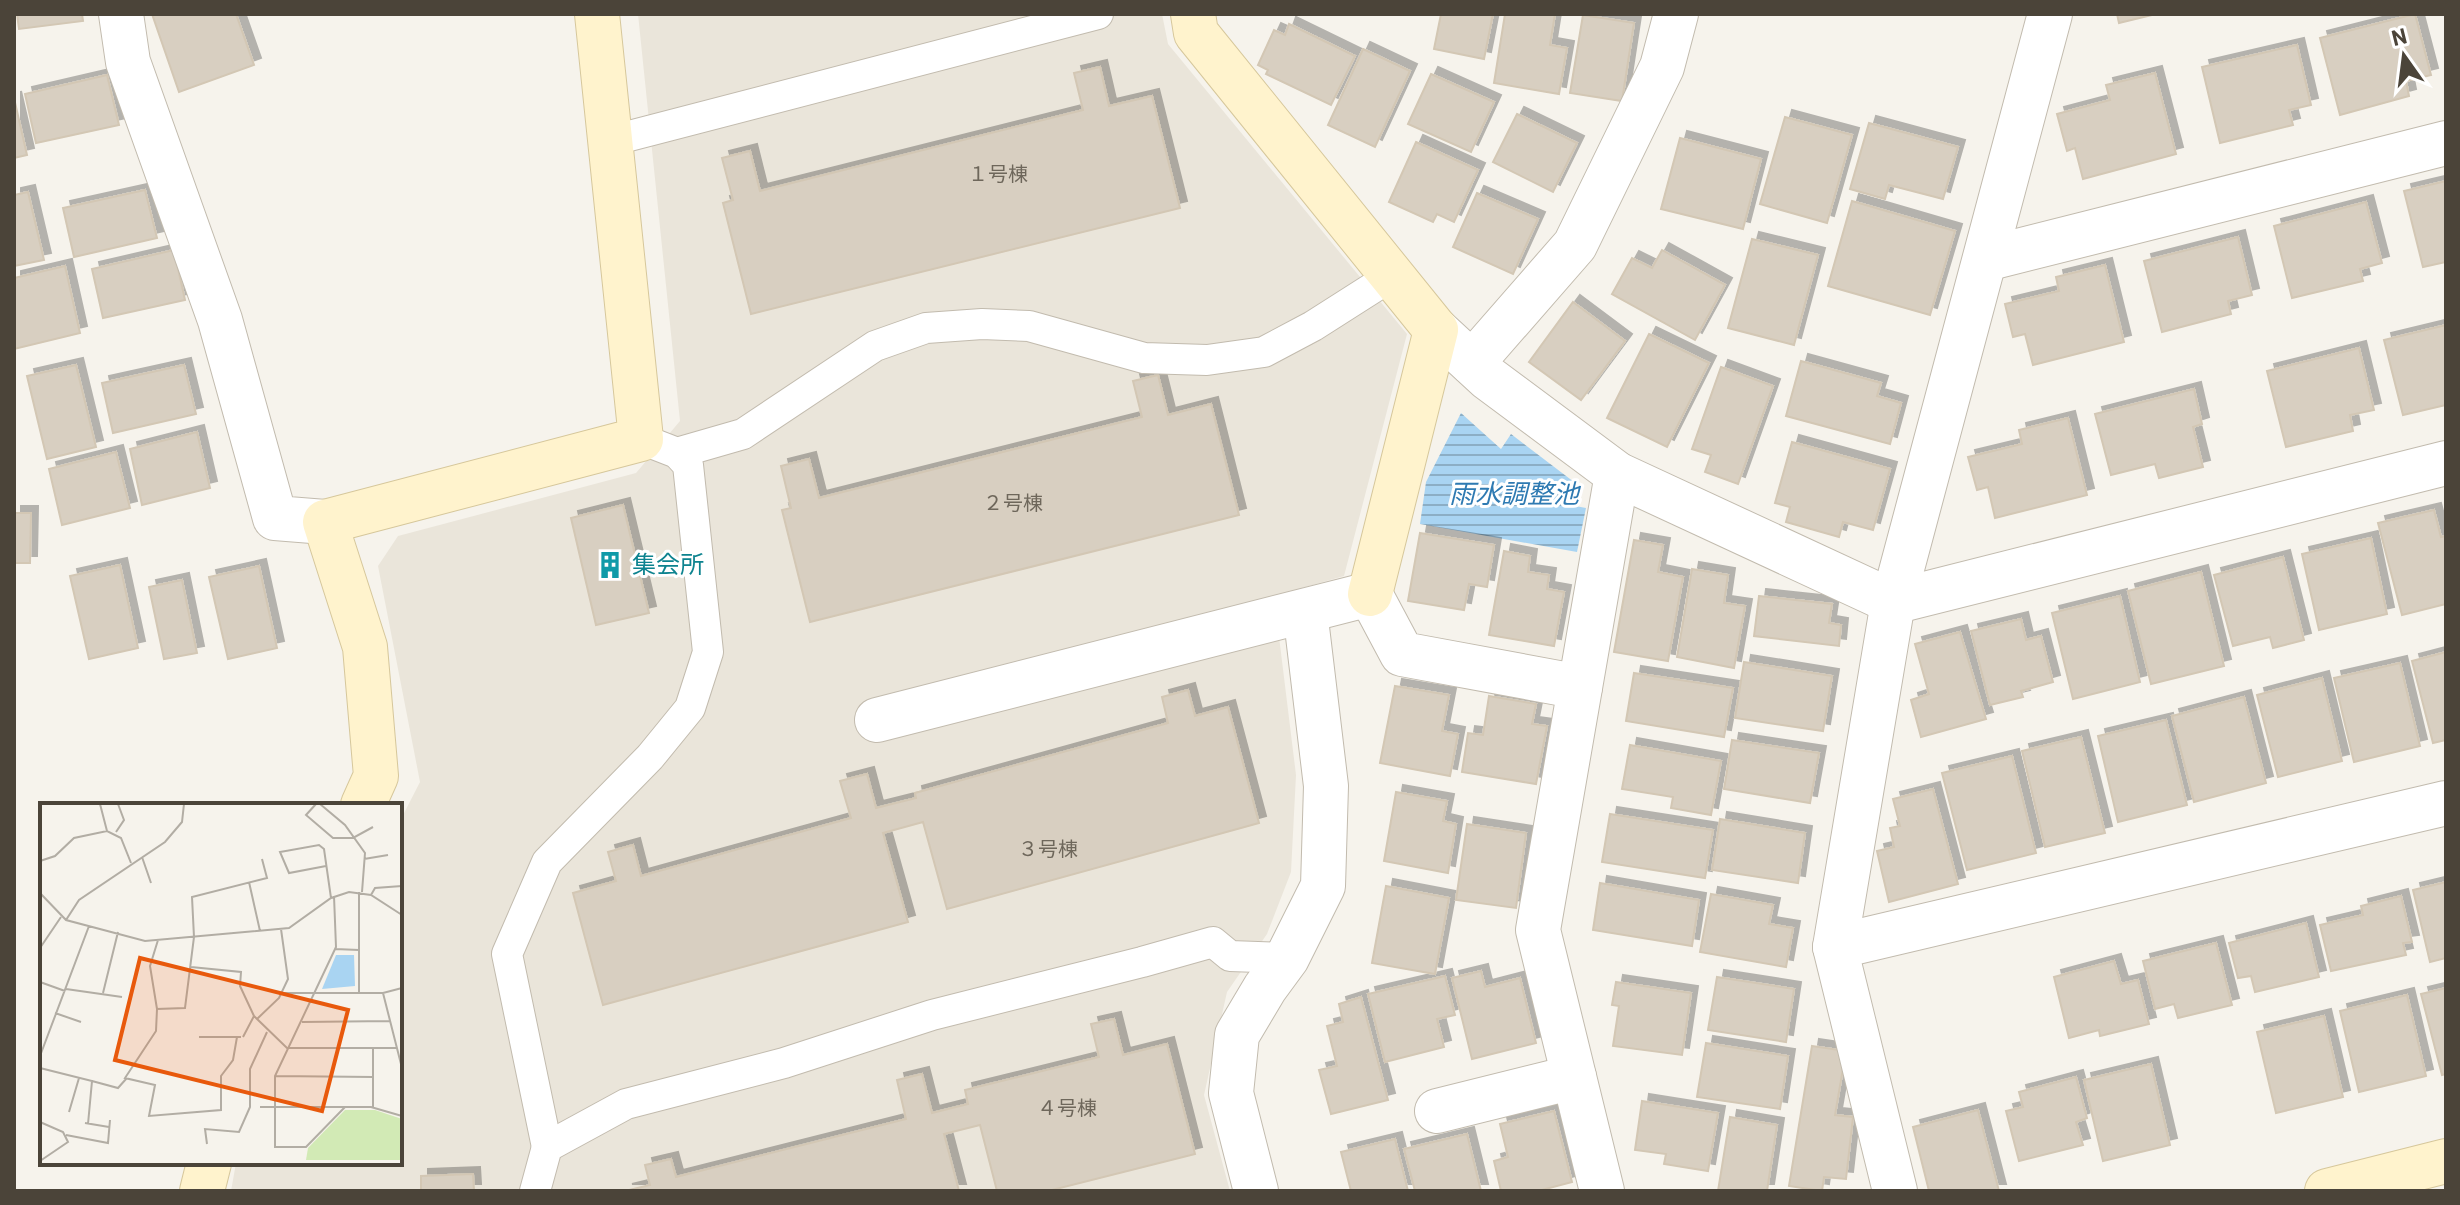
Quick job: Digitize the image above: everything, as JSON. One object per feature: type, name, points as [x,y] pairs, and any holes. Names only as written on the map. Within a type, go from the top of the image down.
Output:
[{"type":"street","points":[[121,14],[128,62],[220,320],[275,518],[325,522],[659,446],[610,141],[597,14]]},
{"type":"street","points":[[1193,14],[1196,33],[1436,330],[1488,378],[1617,474],[1893,602],[2446,463]]},
{"type":"street","points":[[1472,363],[1575,245],[1662,67],[1676,14]]},
{"type":"street","points":[[1895,1191],[1835,947],[1893,602],[2050,14]]},
{"type":"street","points":[[1986,259],[2446,143]]},
{"type":"street","points":[[1436,330],[1370,594],[1402,654],[1580,687]]},
{"type":"street","points":[[1602,1191],[1538,930],[1617,474]]},
{"type":"street","points":[[325,522],[365,647],[376,776],[364,803]]},
{"type":"street","points":[[877,720],[1370,594]]},
{"type":"street","points":[[1256,1191],[1231,1093],[1237,1035],[1287,958],[1323,886],[1326,786],[1305,611]]},
{"type":"street","points":[[1835,947],[2446,803]]},
{"type":"street","points":[[1437,1111],[1574,1077]]},
{"type":"street","points":[[2327,1191],[2446,1161]]},
{"type":"street","points":[[202,1191],[208,1165]]},
{"type":"lane","points":[[610,141],[1098,14]]},
{"type":"lane","points":[[659,446],[743,434],[875,346],[926,328],[982,324],[1029,326],[1144,358],[1207,360],[1264,352],[1313,326],[1393,275]]},
{"type":"lane","points":[[535,1191],[547,1147],[507,954],[547,862],[650,757],[690,708],[708,652],[688,465],[659,446]]},
{"type":"lane","points":[[547,1147],[626,1104],[784,1063],[932,1015],[1213,942],[1230,956],[1287,958]]},
{"type":"shaded area","points":[[638,14],[1162,14],[1168,44],[1407,334],[1344,576],[1274,596],[1296,775],[1291,872],[1267,934],[1227,992],[1204,1095],[1230,1191],[231,1191],[236,1165],[402,1165],[402,817],[420,782],[378,566],[398,536],[636,473],[680,421]]},
{"type":"water","name":"雨水調整池","points":[[1461,413],[1501,449],[1511,434],[1574,482],[1570,505],[1586,508],[1577,552],[1420,524],[1426,482]]},
{"type":"building","points":[[17,14],[82,14],[83,21],[19,29]]},
{"type":"building","points":[[152,14],[236,14],[254,65],[179,92]]},
{"type":"building","points":[[1441,14],[1493,14],[1484,59],[1434,49]]},
{"type":"building","points":[[1505,14],[1555,14],[1550,45],[1567,48],[1559,94],[1494,83]]},
{"type":"building","points":[[2117,14],[2156,14],[2119,23]]},
{"type":"building","points":[[2415,14],[2431,75],[2406,81],[2409,96],[2340,115],[2320,38]]},
{"type":"building","points":[[1583,15],[1634,23],[1622,101],[1570,93]]},
{"type":"building","points":[[1289,24],[1355,56],[1331,105],[1266,74],[1268,70],[1258,65],[1274,30],[1285,35]]},
{"type":"building","points":[[2297,45],[2311,105],[2289,110],[2293,125],[2220,143],[2202,67]]},
{"type":"building","points":[[1363,49],[1410,71],[1375,147],[1328,125]]},
{"type":"building","points":[[1100,67],[1109,106],[1152,96],[1180,208],[751,314],[723,203],[733,200],[722,158],[750,151],[760,191],[1083,110],[1074,73]]},
{"type":"building","points":[[2155,73],[2176,154],[2083,179],[2075,148],[2067,151],[2057,114],[2110,100],[2106,85]]},
{"type":"building","points":[[1431,74],[1494,102],[1471,152],[1408,124]]},
{"type":"building","points":[[107,75],[119,125],[36,143],[25,94]]},
{"type":"building","points":[[14,98],[27,155],[14,158]]},
{"type":"building","points":[[1517,114],[1577,143],[1553,192],[1493,162]]},
{"type":"building","points":[[1785,117],[1852,135],[1827,223],[1760,204]]},
{"type":"building","points":[[1869,123],[1958,147],[1943,199],[1889,185],[1885,199],[1850,189]]},
{"type":"building","points":[[1680,138],[1761,159],[1743,229],[1661,209]]},
{"type":"building","points":[[1416,142],[1478,170],[1454,222],[1437,214],[1433,222],[1389,202]]},
{"type":"building","points":[[2446,181],[2446,262],[2423,267],[2404,191]]},
{"type":"building","points":[[145,190],[157,238],[74,257],[63,208]]},
{"type":"building","points":[[28,192],[44,260],[14,266],[14,195]]},
{"type":"building","points":[[1477,193],[1538,219],[1513,274],[1453,247]]},
{"type":"building","points":[[1852,201],[1955,231],[1930,315],[1828,286]]},
{"type":"building","points":[[2366,202],[2382,263],[2360,269],[2363,281],[2292,298],[2274,226]]},
{"type":"building","points":[[2238,237],[2252,295],[2228,301],[2231,314],[2162,332],[2144,261]]},
{"type":"building","points":[[1752,239],[1818,255],[1794,345],[1728,328]]},
{"type":"building","points":[[174,250],[185,300],[103,318],[92,269]]},
{"type":"building","points":[[1662,250],[1725,285],[1695,340],[1612,294],[1632,258],[1652,268]]},
{"type":"building","points":[[2105,265],[2124,342],[2033,365],[2025,334],[2013,337],[2005,304],[2059,291],[2056,277]]},
{"type":"building","points":[[65,266],[80,333],[14,349],[14,278]]},
{"type":"building","points":[[1573,302],[1625,341],[1581,400],[1529,362]]},
{"type":"building","points":[[2446,325],[2446,405],[2403,415],[2384,340]]},
{"type":"building","points":[[1649,334],[1709,363],[1667,447],[1607,418]]},
{"type":"building","points":[[2359,348],[2374,410],[2350,415],[2353,431],[2286,447],[2267,371]]},
{"type":"building","points":[[1801,361],[1881,383],[1877,396],[1901,403],[1890,444],[1786,416]]},
{"type":"building","points":[[76,365],[96,447],[47,459],[27,376]]},
{"type":"building","points":[[184,365],[196,414],[113,433],[102,383]]},
{"type":"building","points":[[1721,367],[1773,386],[1738,484],[1705,472],[1711,455],[1692,449]]},
{"type":"building","points":[[1158,375],[1168,415],[1211,404],[1239,515],[810,622],[782,510],[791,508],[781,466],[809,459],[819,498],[1142,417],[1133,381]]},
{"type":"building","points":[[2194,389],[2202,424],[2193,427],[2203,467],[2159,478],[2155,464],[2111,475],[2095,414]]},
{"type":"building","points":[[2068,418],[2087,495],[1995,518],[1988,487],[1977,490],[1968,457],[2022,444],[2019,430]]},
{"type":"building","points":[[197,432],[210,488],[142,505],[130,449]]},
{"type":"building","points":[[1792,442],[1890,469],[1873,530],[1843,522],[1839,537],[1786,522],[1790,507],[1775,503]]},
{"type":"building","points":[[116,452],[130,508],[62,525],[49,469]]},
{"type":"building","name":"集会所","points":[[623,505],[649,613],[596,625],[571,518]]},
{"type":"building","points":[[2434,510],[2441,537],[2446,536],[2446,604],[2402,615],[2378,523]]},
{"type":"building","points":[[14,513],[31,513],[30,563],[14,563]]},
{"type":"building","points":[[1420,533],[1494,545],[1487,587],[1469,584],[1464,610],[1408,601]]},
{"type":"building","points":[[2371,538],[2387,614],[2319,630],[2302,554]]},
{"type":"building","points":[[1634,540],[1663,545],[1658,572],[1683,577],[1668,661],[1614,652]]},
{"type":"building","points":[[1504,551],[1530,556],[1528,572],[1549,575],[1547,589],[1564,592],[1554,646],[1489,635]]},
{"type":"building","points":[[2283,557],[2304,640],[2273,648],[2270,637],[2233,646],[2214,575]]},
{"type":"building","points":[[120,565],[138,648],[89,659],[70,576]]},
{"type":"building","points":[[259,566],[277,648],[228,659],[209,577]]},
{"type":"building","points":[[1692,569],[1728,575],[1724,603],[1745,606],[1734,668],[1677,657]]},
{"type":"building","points":[[2201,572],[2224,666],[2151,684],[2128,591]]},
{"type":"building","points":[[182,580],[197,653],[164,659],[149,587]]},
{"type":"building","points":[[1759,596],[1832,604],[1829,623],[1841,625],[1839,646],[1754,636]]},
{"type":"building","points":[[2120,596],[2140,682],[2073,699],[2052,613]]},
{"type":"building","points":[[2021,619],[2026,640],[2041,636],[2053,682],[2021,691],[2023,697],[1990,705],[1971,631]]},
{"type":"building","points":[[1960,632],[1986,719],[1921,737],[1911,700],[1929,694],[1915,644]]},
{"type":"building","points":[[2446,652],[2446,740],[2433,743],[2412,661]]},
{"type":"building","points":[[1744,662],[1832,676],[1823,731],[1735,718]]},
{"type":"building","points":[[2400,663],[2420,746],[2354,762],[2334,678]]},
{"type":"building","points":[[1634,673],[1733,688],[1724,737],[1626,721]]},
{"type":"building","points":[[2322,678],[2342,761],[2278,777],[2257,695]]},
{"type":"building","points":[[1395,686],[1449,695],[1442,731],[1458,734],[1450,776],[1380,763]]},
{"type":"building","points":[[1188,690],[1195,716],[1228,707],[1259,823],[947,909],[923,822],[883,833],[908,922],[603,1005],[573,893],[616,881],[608,852],[633,845],[641,876],[851,818],[840,781],[867,774],[876,808],[916,798],[915,793],[1168,723],[1162,697]]},
{"type":"building","points":[[1489,696],[1536,704],[1532,724],[1547,726],[1536,784],[1462,772],[1468,733],[1483,735]]},
{"type":"building","points":[[2244,697],[2266,783],[2194,802],[2172,716]]},
{"type":"building","points":[[2166,720],[2187,805],[2118,822],[2098,736]]},
{"type":"building","points":[[2081,737],[2105,833],[2045,847],[2022,751]]},
{"type":"building","points":[[1732,740],[1819,753],[1810,803],[1724,789]]},
{"type":"building","points":[[1630,745],[1721,761],[1711,815],[1671,808],[1673,797],[1622,789]]},
{"type":"building","points":[[2012,756],[2036,853],[1967,870],[1942,773]]},
{"type":"building","points":[[1933,789],[1958,884],[1889,902],[1877,851],[1894,847],[1890,828],[1900,826],[1893,799]]},
{"type":"building","points":[[1396,792],[1447,801],[1443,821],[1456,824],[1448,873],[1384,861]]},
{"type":"building","points":[[1610,814],[1713,830],[1705,878],[1602,862]]},
{"type":"building","points":[[1720,819],[1805,833],[1798,883],[1712,870]]},
{"type":"building","points":[[1467,824],[1526,833],[1516,908],[1456,900]]},
{"type":"building","points":[[2446,882],[2446,958],[2430,962],[2413,890]]},
{"type":"building","points":[[1600,883],[1699,900],[1692,946],[1593,930]]},
{"type":"building","points":[[1386,886],[1449,898],[1435,974],[1372,963]]},
{"type":"building","points":[[1711,894],[1773,905],[1769,924],[1793,928],[1786,967],[1700,952]]},
{"type":"building","points":[[2401,896],[2412,942],[2403,943],[2406,955],[2331,971],[2320,925],[2363,915],[2361,906]]},
{"type":"building","points":[[2306,923],[2319,977],[2255,992],[2251,976],[2238,978],[2229,943]]},
{"type":"building","points":[[2216,943],[2232,1005],[2178,1018],[2174,1004],[2155,1009],[2143,961]]},
{"type":"building","points":[[2114,961],[2121,984],[2138,980],[2149,1024],[2100,1036],[2099,1030],[2069,1038],[2054,977]]},
{"type":"building","points":[[1481,971],[1485,987],[1520,978],[1536,1043],[1472,1059],[1452,978]]},
{"type":"building","points":[[1445,976],[1455,1015],[1437,1019],[1444,1047],[1385,1062],[1368,994]]},
{"type":"building","points":[[1717,977],[1794,989],[1786,1042],[1708,1030]]},
{"type":"building","points":[[1616,982],[1691,993],[1682,1055],[1613,1046],[1619,1006],[1612,1005]]},
{"type":"building","points":[[2446,988],[2446,1074],[2442,1075],[2421,994]]},
{"type":"building","points":[[2407,995],[2426,1076],[2359,1092],[2340,1011]]},
{"type":"building","points":[[1361,997],[1388,1100],[1331,1114],[1319,1070],[1337,1066],[1327,1026],[1343,1022],[1339,1004]]},
{"type":"building","points":[[2324,1016],[2343,1097],[2276,1113],[2257,1032]]},
{"type":"building","points":[[1114,1019],[1123,1055],[1167,1044],[1195,1154],[1048,1191],[997,1191],[980,1125],[944,1134],[959,1191],[625,1191],[650,1185],[645,1165],[671,1159],[676,1177],[906,1119],[897,1080],[922,1074],[932,1113],[968,1104],[965,1090],[1099,1057],[1091,1024]]},
{"type":"building","points":[[1706,1043],[1788,1056],[1780,1109],[1697,1097]]},
{"type":"building","points":[[1812,1046],[1846,1051],[1835,1115],[1853,1117],[1846,1179],[1824,1177],[1822,1191],[1789,1186]]},
{"type":"building","points":[[2151,1064],[2170,1145],[2103,1161],[2084,1080]]},
{"type":"building","points":[[2076,1077],[2087,1118],[2076,1122],[2083,1145],[2019,1161],[2006,1111],[2023,1107],[2019,1092]]},
{"type":"building","points":[[1642,1101],[1718,1113],[1708,1171],[1664,1164],[1666,1154],[1635,1150]]},
{"type":"building","points":[[1978,1110],[1999,1191],[1929,1191],[1913,1127]]},
{"type":"building","points":[[1554,1111],[1572,1182],[1538,1191],[1501,1191],[1494,1161],[1508,1157],[1500,1124]]},
{"type":"building","points":[[1730,1117],[1777,1125],[1767,1191],[1718,1191]]},
{"type":"building","points":[[1467,1134],[1481,1191],[1415,1191],[1404,1149]]},
{"type":"building","points":[[1395,1139],[1408,1191],[1351,1191],[1341,1152]]},
{"type":"building","points":[[473,1174],[474,1191],[421,1191],[421,1176]]},
{"type":"place","name":"集会所","points":[[610,565]]}]
